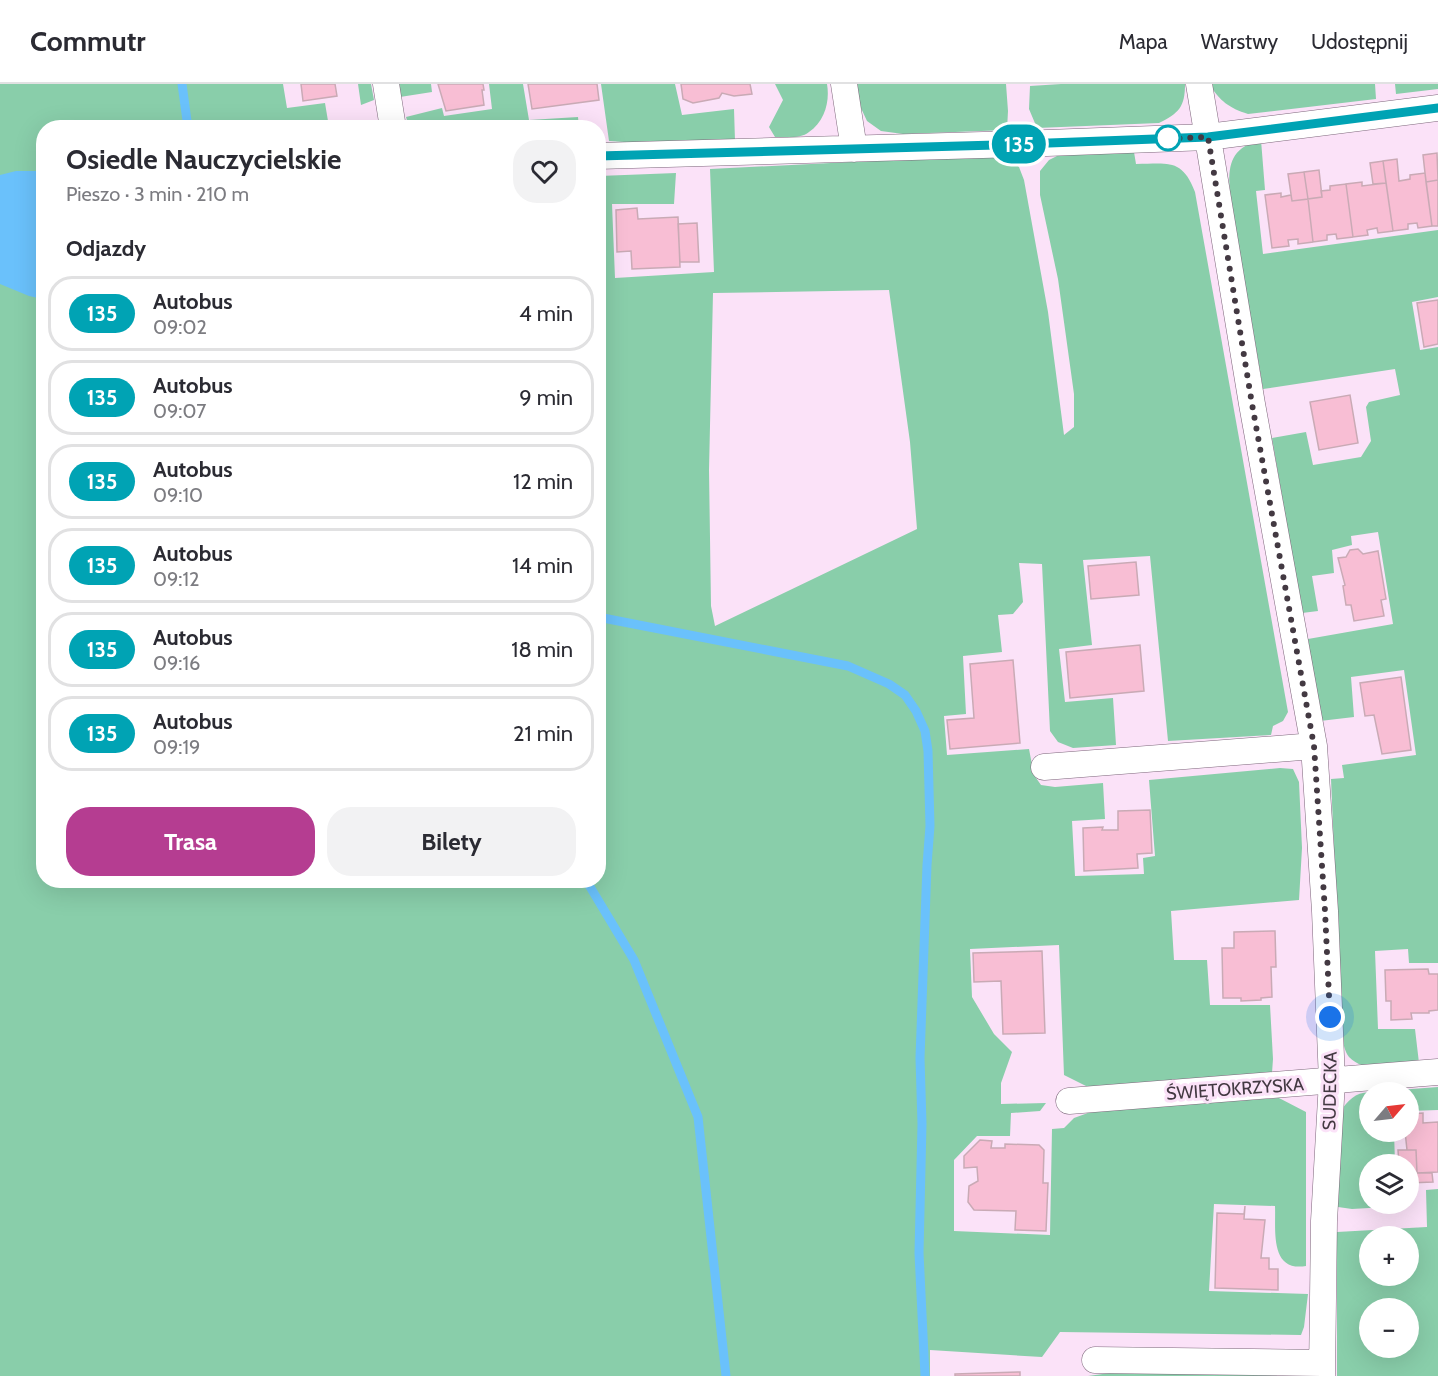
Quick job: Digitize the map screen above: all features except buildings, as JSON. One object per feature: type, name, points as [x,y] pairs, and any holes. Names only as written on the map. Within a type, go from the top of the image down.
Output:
[{"type":"street","points":[[386,84],[392,120]]},
{"type":"street","points":[[844,84],[854,149]]},
{"type":"street","name":"SUDECKA","points":[[1095,1360],[1322,1370],[1324,1221],[1332,1081],[1325,911],[1314,746],[1252,404],[1199,84]]},
{"type":"street","points":[[606,156],[1208,137],[1438,108]]},
{"type":"street","points":[[1044,767],[1314,746]]},
{"type":"street","name":"ŚWIĘTOKRZYSKA","points":[[1069,1101],[1438,1072]]},
{"type":"green space","points":[[0,84],[283,84],[287,108],[325,103],[328,120],[36,120],[36,888],[606,888],[606,176],[676,173],[674,204],[612,204],[615,278],[714,272],[710,169],[1008,157],[1019,167],[1024,180],[1048,312],[1064,435],[1074,427],[1074,394],[1058,279],[1040,195],[1040,171],[1049,160],[1061,154],[1134,152],[1136,164],[1173,165],[1185,173],[1195,192],[1288,712],[1283,721],[1273,726],[1271,735],[1168,741],[1150,556],[1083,560],[1092,645],[1059,649],[1065,702],[1113,698],[1116,745],[1073,748],[1058,742],[1050,731],[1042,564],[1019,563],[1023,602],[1013,614],[998,615],[1002,652],[963,656],[966,714],[944,716],[947,755],[1029,749],[1034,775],[1041,785],[1055,787],[1103,783],[1105,819],[1072,821],[1075,876],[1144,874],[1143,858],[1155,856],[1149,780],[1280,768],[1293,769],[1299,782],[1302,848],[1299,900],[1171,911],[1174,960],[1207,960],[1210,1005],[1270,1005],[1272,1073],[1088,1087],[1064,1075],[1059,945],[970,949],[972,997],[994,1034],[1012,1052],[1001,1083],[1001,1104],[1046,1103],[1040,1111],[1011,1113],[1010,1136],[977,1136],[954,1160],[954,1231],[1050,1235],[1052,1129],[1064,1128],[1074,1118],[1099,1109],[1279,1098],[1306,1112],[1306,1266],[1294,1266],[1280,1256],[1275,1237],[1275,1206],[1214,1204],[1209,1291],[1308,1294],[1304,1327],[1301,1335],[1060,1332],[1042,1357],[930,1350],[930,1376],[0,1376]],"holes":[[[889,290],[910,442],[917,529],[715,626],[711,606],[709,470],[713,293]]]},
{"type":"green space","points":[[358,84],[371,84],[374,100],[361,105]]},
{"type":"green space","points":[[398,84],[431,84],[432,92],[400,97]]},
{"type":"green space","points":[[489,84],[523,84],[529,120],[407,120],[406,117],[442,108],[444,116],[492,109]]},
{"type":"green space","points":[[601,84],[675,84],[682,115],[734,109],[735,141],[639,143],[609,141]]},
{"type":"green space","points":[[775,84],[827,84],[828,97],[823,116],[806,134],[775,137],[769,127],[783,100]]},
{"type":"green space","points":[[857,84],[1006,84],[1007,130],[903,134],[881,131],[867,121],[860,106]]},
{"type":"green space","points":[[1185,84],[1184,98],[1180,108],[1172,116],[1159,123],[1037,128],[1029,109],[1030,86]]},
{"type":"green space","points":[[1209,84],[1375,84],[1376,99],[1248,114],[1226,103]]},
{"type":"green space","points":[[1395,84],[1438,84],[1438,89],[1396,94]]},
{"type":"green space","points":[[578,117],[578,120],[529,120]]},
{"type":"green space","points":[[1261,140],[1265,190],[1256,191],[1263,254],[1438,230],[1438,297],[1412,302],[1420,350],[1438,347],[1438,963],[1409,963],[1408,949],[1375,951],[1378,1029],[1415,1029],[1419,1063],[1382,1068],[1364,1066],[1349,1057],[1342,1039],[1331,779],[1344,778],[1342,765],[1416,755],[1404,670],[1351,677],[1354,717],[1320,721],[1308,639],[1393,624],[1378,532],[1351,536],[1352,545],[1332,550],[1334,573],[1312,576],[1318,611],[1302,613],[1272,438],[1306,432],[1313,465],[1361,457],[1371,441],[1366,407],[1369,402],[1400,395],[1395,369],[1263,389],[1229,187],[1230,168],[1236,154],[1242,148]]},
{"type":"green space","points":[[1438,1087],[1438,1110],[1419,1111],[1419,1088]]},
{"type":"green space","points":[[1359,1094],[1359,1142],[1394,1142],[1395,1154],[1359,1154],[1359,1209],[1352,1209],[1338,1207],[1340,1112],[1352,1098]]},
{"type":"green space","points":[[1438,1189],[1438,1376],[1337,1376],[1337,1232],[1359,1231],[1359,1286],[1419,1286],[1419,1227],[1427,1227],[1426,1190]]},
{"type":"green space","points":[[1132,1370],[1276,1370],[1277,1376],[1088,1376]]},
{"type":"water","points":[[16,171],[36,171],[36,298],[0,284],[0,175]]},
{"type":"waterway","points":[[182,84],[187,120]]},
{"type":"waterway","points":[[606,619],[848,666],[889,684],[905,695],[916,711],[925,731],[928,751],[930,826],[920,1058],[922,1124],[919,1253],[925,1376]]},
{"type":"waterway","points":[[591,888],[634,960],[698,1117],[726,1376]]},
{"type":"bus line","name":"135","points":[[606,156],[1208,137],[1438,108]]},
{"type":"route","points":[[1168,138],[1163,139],[1208,137],[1252,404],[1314,746],[1318,782],[1330,1017]]}]
